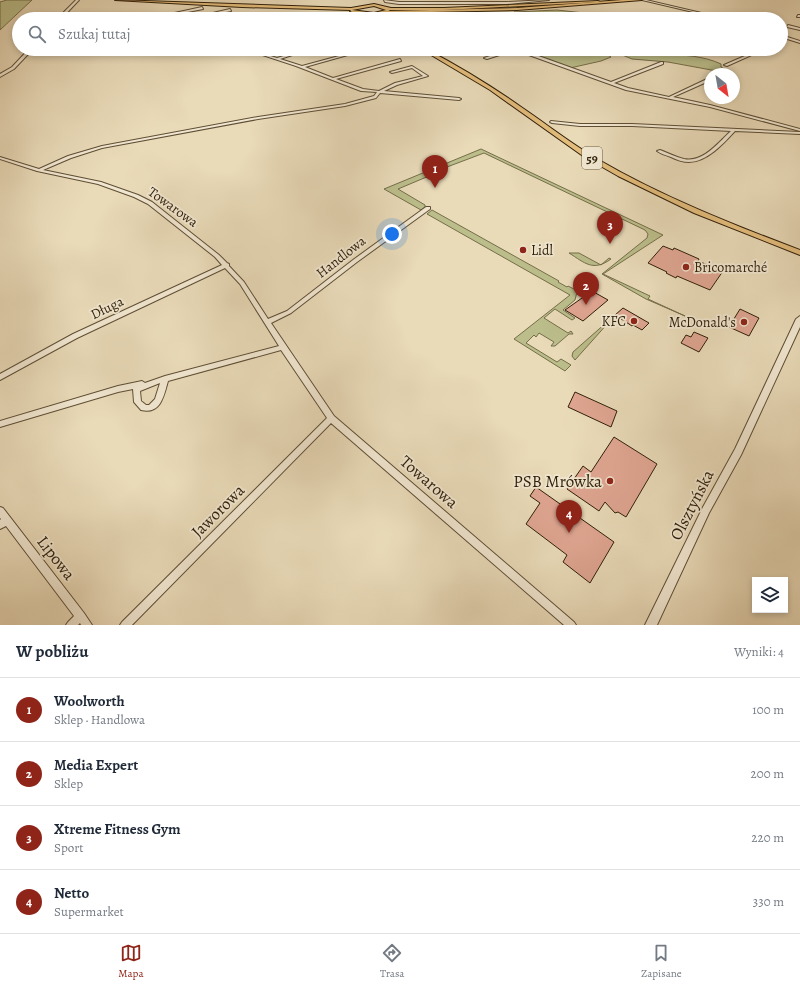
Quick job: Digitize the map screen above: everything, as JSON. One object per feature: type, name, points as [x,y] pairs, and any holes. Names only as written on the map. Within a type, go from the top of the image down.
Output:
[{"type":"highway","points":[[598,2],[621,0]]},
{"type":"highway","points":[[385,11],[517,9],[641,0]]},
{"type":"main road","points":[[117,0],[358,10],[365,12]]},
{"type":"main road","points":[[381,12],[598,2]]},
{"type":"main road","points":[[358,10],[370,5],[385,11]]},
{"type":"main road","name":"59","points":[[436,56],[495,92],[574,147],[618,174],[677,203],[764,240],[800,253]]},
{"type":"main road","name":"59","points":[[764,240],[800,258]]},
{"type":"street","points":[[72,0],[74,2],[72,6]]},
{"type":"street","points":[[66,12],[78,0]]},
{"type":"street","points":[[385,1],[399,3],[484,3],[548,0]]},
{"type":"street","points":[[641,0],[694,12]]},
{"type":"street","points":[[182,12],[202,8]]},
{"type":"street","points":[[221,12],[230,10]]},
{"type":"street","points":[[788,26],[800,29]]},
{"type":"street","points":[[789,39],[800,42]]},
{"type":"street","points":[[0,76],[13,68],[25,56]]},
{"type":"street","points":[[269,56],[362,90],[458,99]]},
{"type":"street","points":[[276,58],[284,56]]},
{"type":"street","points":[[302,67],[342,56]]},
{"type":"street","points":[[486,58],[492,56]]},
{"type":"street","points":[[535,56],[611,83],[668,98],[710,106],[780,126],[800,130]]},
{"type":"street","points":[[726,65],[747,56]]},
{"type":"street","points":[[333,79],[400,60]]},
{"type":"street","points":[[611,83],[662,63]]},
{"type":"street","points":[[38,170],[61,159],[81,152],[231,122],[336,107],[374,97],[379,92],[396,84],[426,76],[426,74],[412,67],[392,72]]},
{"type":"street","points":[[668,98],[704,82]]},
{"type":"street","points":[[552,122],[580,125],[632,125],[800,133]]},
{"type":"street","points":[[659,151],[688,161],[694,161],[711,152],[733,131]]},
{"type":"street","name":"Towarowa","points":[[0,158],[38,170],[98,183],[136,196],[150,203],[227,265],[242,283],[283,347],[332,418],[571,625]]},
{"type":"street","name":"Handlowa","points":[[268,322],[289,312],[355,261],[428,208]]},
{"type":"street","name":"Długa","points":[[0,377],[75,336],[227,265]]},
{"type":"street","name":"Olsztyńska","points":[[651,625],[706,510],[738,452],[800,319]]},
{"type":"street","points":[[0,424],[118,389],[165,379],[283,347]]},
{"type":"street","points":[[165,379],[158,401],[151,408],[144,408],[138,402],[136,389],[165,379]]},
{"type":"street","name":"Jaworowa","points":[[125,625],[332,418]]},
{"type":"street","name":"Lipowa","points":[[0,511],[3,522],[87,625]]},
{"type":"street","points":[[71,625],[81,616]]},
{"type":"green space","points":[[7,0],[32,0],[19,12],[12,12],[12,19],[0,30],[0,2]]},
{"type":"green space","points":[[557,10],[575,12],[514,12]]},
{"type":"green space","points":[[538,56],[611,57],[601,61],[570,68]]},
{"type":"green space","points":[[625,56],[692,56],[714,61],[721,64],[723,68],[704,69],[668,62],[632,59]]},
{"type":"green space","points":[[481,149],[663,235],[603,274],[650,296],[648,299],[685,316],[646,299],[602,274],[647,238],[648,234],[645,230],[484,153],[447,167],[448,168],[398,189],[425,205],[425,207],[421,210],[384,189]]},
{"type":"green space","points":[[432,210],[559,281],[558,282],[567,287],[568,286],[574,289],[585,281],[590,284],[577,292],[575,300],[563,310],[575,318],[572,320],[555,309],[544,318],[568,333],[571,331],[573,334],[569,334],[555,346],[551,346],[554,342],[539,333],[536,337],[534,335],[526,343],[557,362],[561,359],[571,365],[565,371],[514,339],[570,295],[427,214]]},
{"type":"green space","points":[[569,253],[579,253],[600,265],[589,265]]},
{"type":"green space","points":[[609,258],[611,259],[605,263],[602,264]]},
{"type":"green space","points":[[607,322],[609,322],[575,360],[572,356],[573,352]]},
{"type":"building","name":"Bricomarché","points":[[663,246],[673,250],[674,248],[699,259],[698,261],[723,271],[710,290],[677,276],[676,278],[648,263]]},
{"type":"building","points":[[592,291],[608,300],[583,321],[565,310]]},
{"type":"building","name":"KFC","points":[[623,308],[649,323],[642,330],[633,325],[632,326],[615,315]]},
{"type":"building","name":"McDonald's","points":[[740,309],[759,318],[749,336],[729,327]]},
{"type":"building","points":[[694,332],[708,338],[699,352],[681,343],[686,335],[691,337]]},
{"type":"building","points":[[575,392],[617,411],[611,427],[568,407]]},
{"type":"building","name":"PSB Mrówka","points":[[614,437],[657,464],[626,517],[618,512],[615,513],[605,502],[599,511],[567,489],[583,466],[591,472]]},
{"type":"building","points":[[536,487],[614,542],[590,583],[563,562],[567,555],[526,524],[540,503],[530,496]]},
{"type":"place","name":"Woolworth","points":[[435,188]]},
{"type":"place","name":"Xtreme Fitness Gym","points":[[610,244]]},
{"type":"place","name":"Lidl","points":[[523,250]]},
{"type":"place","name":"Bricomarché","points":[[686,267]]},
{"type":"place","name":"Media Expert","points":[[586,305]]},
{"type":"place","name":"KFC","points":[[634,321]]},
{"type":"place","name":"McDonald's","points":[[744,322]]},
{"type":"place","name":"PSB Mrówka","points":[[610,481]]},
{"type":"place","name":"Netto","points":[[569,533]]}]
